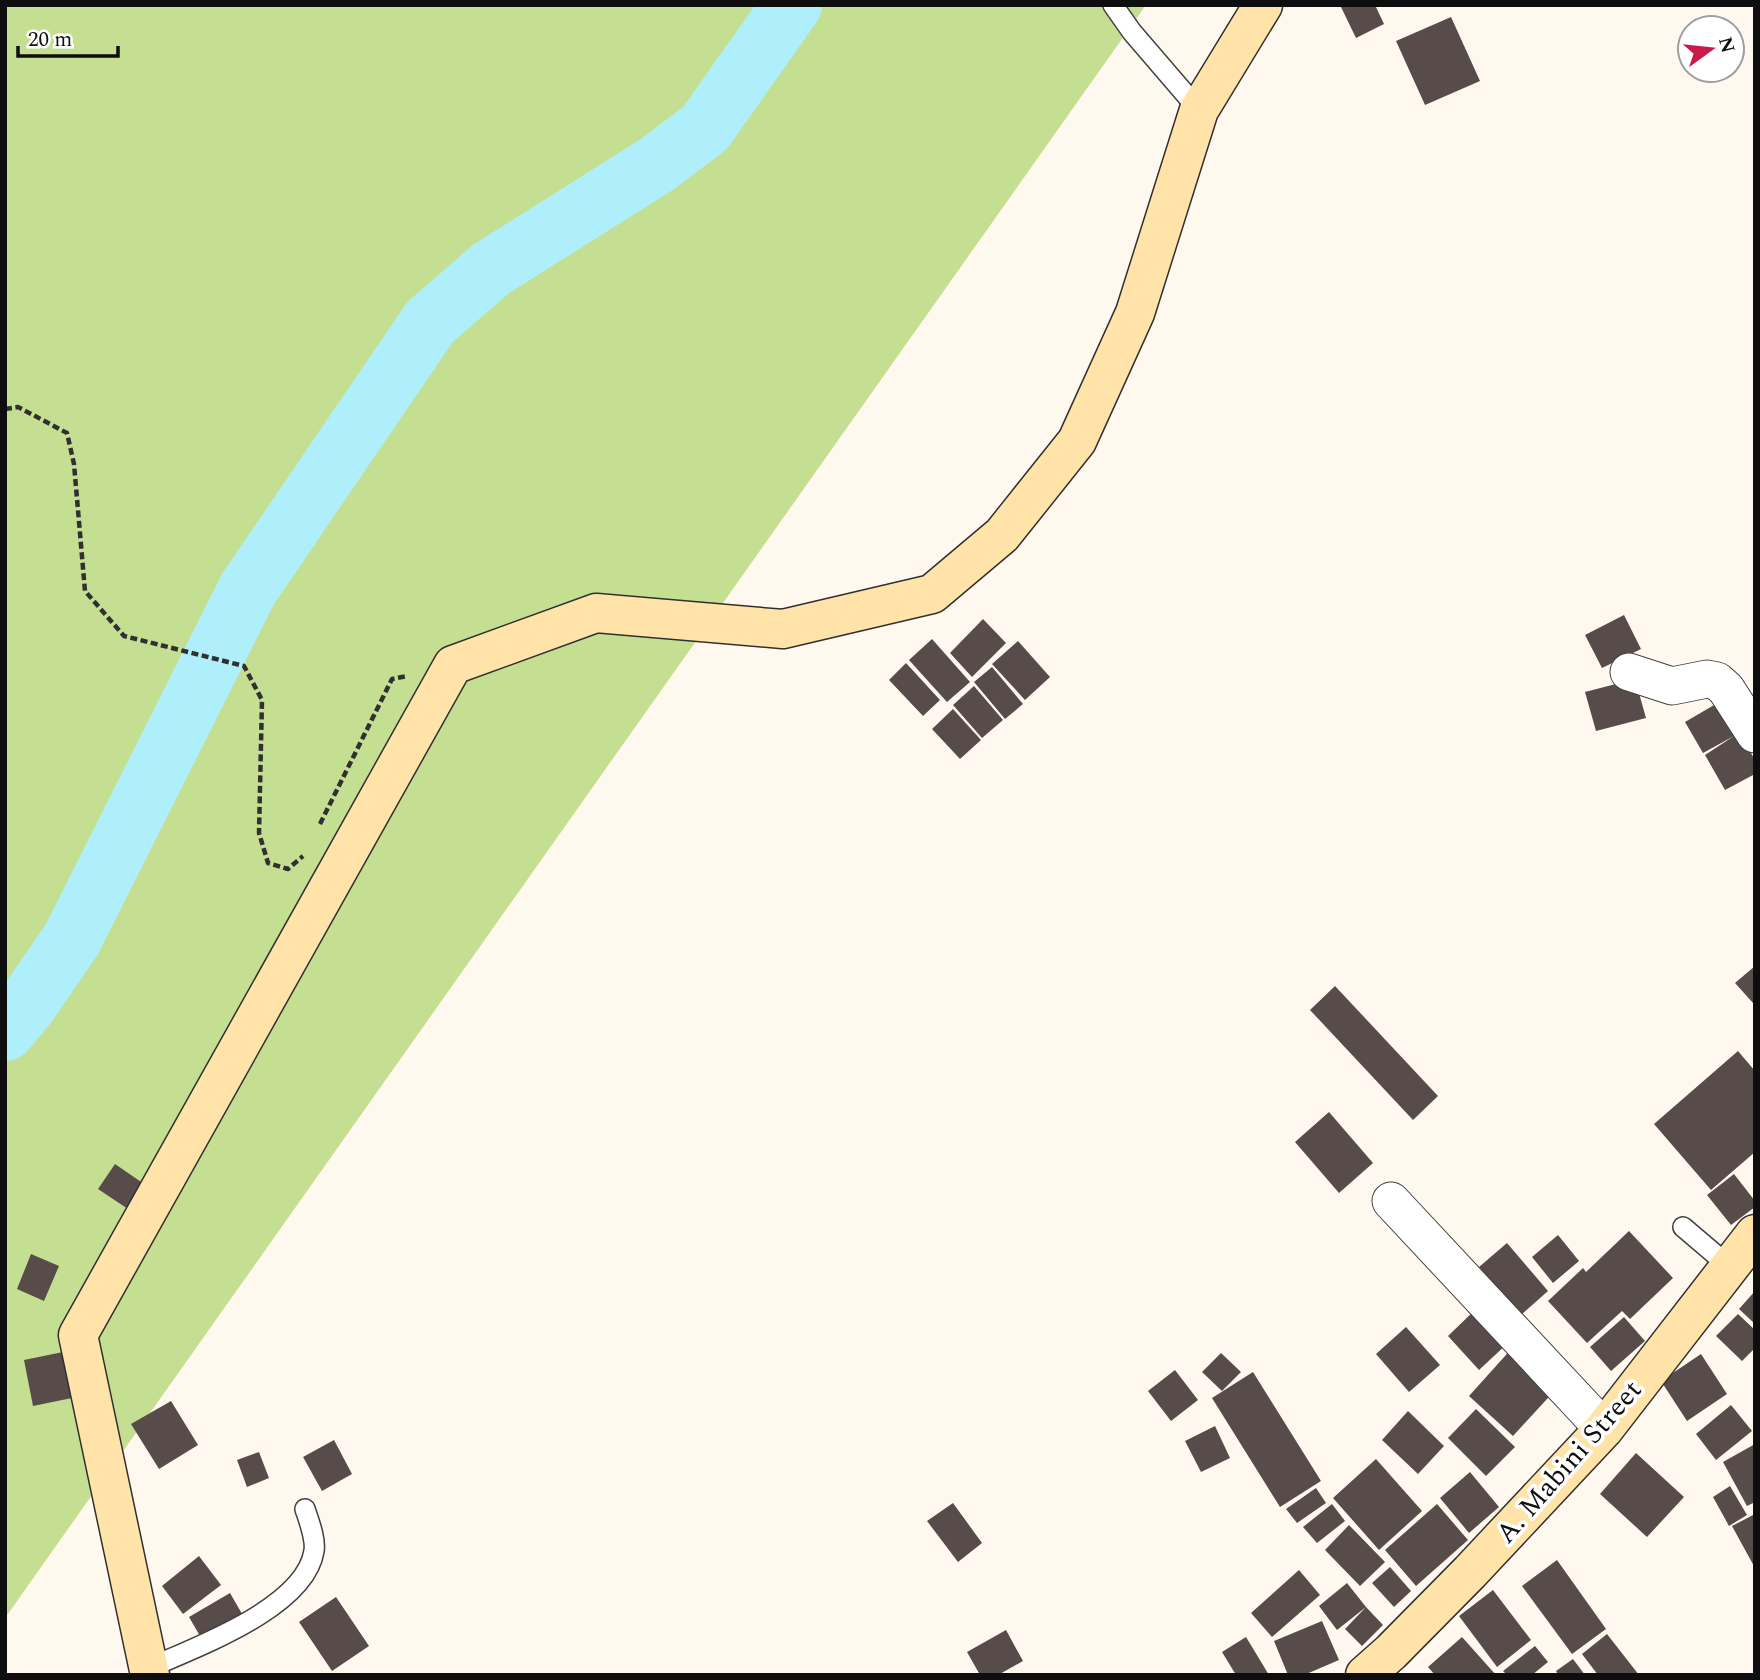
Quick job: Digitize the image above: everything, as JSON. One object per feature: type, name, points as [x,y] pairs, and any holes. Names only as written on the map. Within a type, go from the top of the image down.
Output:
[{"type":"street","points":[[150,1671],[78,1335],[453,666],[596,613],[783,629],[932,594],[1002,535],[1077,441],[1135,313],[1199,110],[1264,5]]},
{"type":"street","points":[[1629,672],[1672,686],[1707,678],[1717,681],[1726,689],[1755,734]]},
{"type":"street","points":[[1391,1201],[1604,1429]]},
{"type":"street","name":"A. Mabini Street","points":[[1365,1675],[1470,1572],[1604,1429],[1755,1234]]},
{"type":"lane","points":[[1113,5],[1132,32],[1199,110]]},
{"type":"lane","points":[[1683,1227],[1730,1267]]},
{"type":"lane","points":[[150,1671],[235,1630],[264,1613],[285,1595],[308,1570],[315,1549],[305,1509]]},
{"type":"path","points":[[5,409],[18,407],[67,433],[74,464],[85,592],[124,636],[244,666],[262,700],[259,833],[268,863],[288,869],[304,855]]},
{"type":"path","points":[[316,832],[392,679],[453,666]]},
{"type":"green space","points":[[5,5],[1146,5],[5,1618]]},
{"type":"building","points":[[1340,5],[1375,5],[1384,24],[1356,38]]},
{"type":"building","points":[[1451,17],[1480,81],[1425,105],[1396,41]]},
{"type":"building","points":[[1624,615],[1641,649],[1602,668],[1585,635]]},
{"type":"building","points":[[983,619],[1006,643],[972,677],[950,653]]},
{"type":"building","points":[[932,639],[970,682],[947,702],[909,660]]},
{"type":"building","points":[[1018,641],[1050,677],[1025,700],[992,664]]},
{"type":"building","points":[[906,663],[940,700],[923,716],[889,680]]},
{"type":"building","points":[[992,667],[1023,704],[1005,719],[974,682]]},
{"type":"building","points":[[1635,679],[1646,718],[1596,731],[1585,692]]},
{"type":"building","points":[[974,686],[1003,720],[982,738],[953,705]]},
{"type":"building","points":[[1721,701],[1755,760],[1755,774],[1725,790],[1705,755],[1734,736],[1703,753],[1685,722]]},
{"type":"building","points":[[953,709],[981,740],[960,759],[932,729]]},
{"type":"building","points":[[1755,966],[1755,1001],[1753,1003],[1735,983]]},
{"type":"building","points":[[1335,986],[1438,1096],[1413,1120],[1310,1010]]},
{"type":"building","points":[[1738,1051],[1755,1071],[1755,1152],[1711,1190],[1654,1124]]},
{"type":"building","points":[[1329,1112],[1373,1163],[1339,1193],[1295,1142]]},
{"type":"building","points":[[115,1164],[147,1186],[131,1211],[98,1189]]},
{"type":"building","points":[[1734,1174],[1755,1201],[1755,1207],[1731,1225],[1707,1195]]},
{"type":"building","points":[[1629,1231],[1673,1278],[1630,1319],[1622,1311],[1587,1343],[1548,1301],[1583,1268],[1586,1272]]},
{"type":"building","points":[[1558,1235],[1579,1261],[1553,1283],[1532,1257]]},
{"type":"building","points":[[1507,1243],[1548,1291],[1521,1315],[1479,1267]]},
{"type":"building","points":[[31,1254],[59,1266],[44,1301],[17,1289]]},
{"type":"building","points":[[1755,1291],[1755,1324],[1739,1309]]},
{"type":"building","points":[[1477,1308],[1509,1342],[1479,1370],[1448,1336]]},
{"type":"building","points":[[1738,1314],[1755,1330],[1755,1348],[1742,1361],[1716,1336]]},
{"type":"building","points":[[1624,1317],[1645,1341],[1611,1371],[1590,1347]]},
{"type":"building","points":[[1406,1327],[1440,1365],[1409,1392],[1376,1354]]},
{"type":"building","points":[[1514,1346],[1558,1387],[1513,1436],[1469,1396]]},
{"type":"building","points":[[63,1352],[72,1398],[33,1406],[24,1360]]},
{"type":"building","points":[[1221,1353],[1241,1372],[1222,1391],[1202,1372]]},
{"type":"building","points":[[1701,1354],[1727,1394],[1687,1421],[1661,1381]]},
{"type":"building","points":[[1175,1370],[1198,1400],[1171,1421],[1148,1391]]},
{"type":"building","points":[[1253,1372],[1321,1481],[1280,1507],[1212,1398]]},
{"type":"building","points":[[171,1401],[198,1445],[159,1469],[131,1424]]},
{"type":"building","points":[[1731,1405],[1752,1431],[1716,1460],[1696,1434]]},
{"type":"building","points":[[1476,1409],[1515,1447],[1486,1476],[1448,1438]]},
{"type":"building","points":[[1408,1411],[1444,1446],[1418,1474],[1382,1440]]},
{"type":"building","points":[[1215,1426],[1230,1458],[1201,1472],[1185,1441]]},
{"type":"building","points":[[334,1440],[352,1474],[322,1491],[303,1457]]},
{"type":"building","points":[[1755,1444],[1755,1502],[1747,1506],[1723,1462]]},
{"type":"building","points":[[259,1452],[269,1478],[247,1487],[237,1460]]},
{"type":"building","points":[[1636,1453],[1684,1497],[1647,1537],[1600,1494]]},
{"type":"building","points":[[1376,1459],[1422,1511],[1379,1550],[1333,1498]]},
{"type":"building","points":[[1470,1472],[1499,1507],[1469,1533],[1440,1498]]},
{"type":"building","points":[[1730,1486],[1747,1515],[1729,1526],[1713,1497]]},
{"type":"building","points":[[1316,1488],[1326,1503],[1297,1523],[1286,1509]]},
{"type":"building","points":[[953,1503],[982,1543],[958,1562],[927,1521]]},
{"type":"building","points":[[1332,1504],[1345,1521],[1317,1543],[1303,1527]]},
{"type":"building","points":[[1437,1504],[1468,1540],[1416,1586],[1385,1550]]},
{"type":"building","points":[[1755,1514],[1755,1568],[1732,1526]]},
{"type":"building","points":[[1349,1525],[1385,1562],[1360,1586],[1325,1550]]},
{"type":"building","points":[[199,1556],[221,1585],[183,1614],[162,1586]]},
{"type":"building","points":[[1557,1560],[1606,1629],[1572,1654],[1522,1586]]},
{"type":"building","points":[[1390,1567],[1411,1591],[1394,1607],[1372,1583]]},
{"type":"building","points":[[1299,1570],[1320,1595],[1272,1637],[1251,1613]]},
{"type":"building","points":[[1347,1583],[1366,1607],[1337,1630],[1319,1606]]},
{"type":"building","points":[[1493,1590],[1531,1640],[1497,1667],[1459,1616]]},
{"type":"building","points":[[230,1593],[245,1619],[204,1643],[189,1617]]},
{"type":"building","points":[[336,1597],[369,1646],[332,1671],[299,1622]]},
{"type":"building","points":[[1366,1607],[1383,1625],[1362,1646],[1345,1629]]},
{"type":"building","points":[[1322,1621],[1339,1660],[1304,1675],[1288,1675],[1274,1641]]},
{"type":"building","points":[[1006,1630],[1023,1661],[998,1675],[980,1675],[967,1652]]},
{"type":"building","points":[[1607,1634],[1639,1675],[1598,1675],[1582,1654]]},
{"type":"building","points":[[1246,1637],[1269,1675],[1236,1675],[1222,1652]]},
{"type":"building","points":[[1462,1637],[1496,1675],[1435,1675],[1428,1667]]},
{"type":"building","points":[[1535,1646],[1548,1662],[1532,1675],[1507,1675],[1503,1671]]},
{"type":"building","points":[[1573,1659],[1585,1675],[1558,1675],[1556,1671]]},
{"type":"waterway","points":[[5,1031],[26,1006],[72,939],[248,589],[430,322],[491,269],[656,165],[705,128],[792,5]]}]
